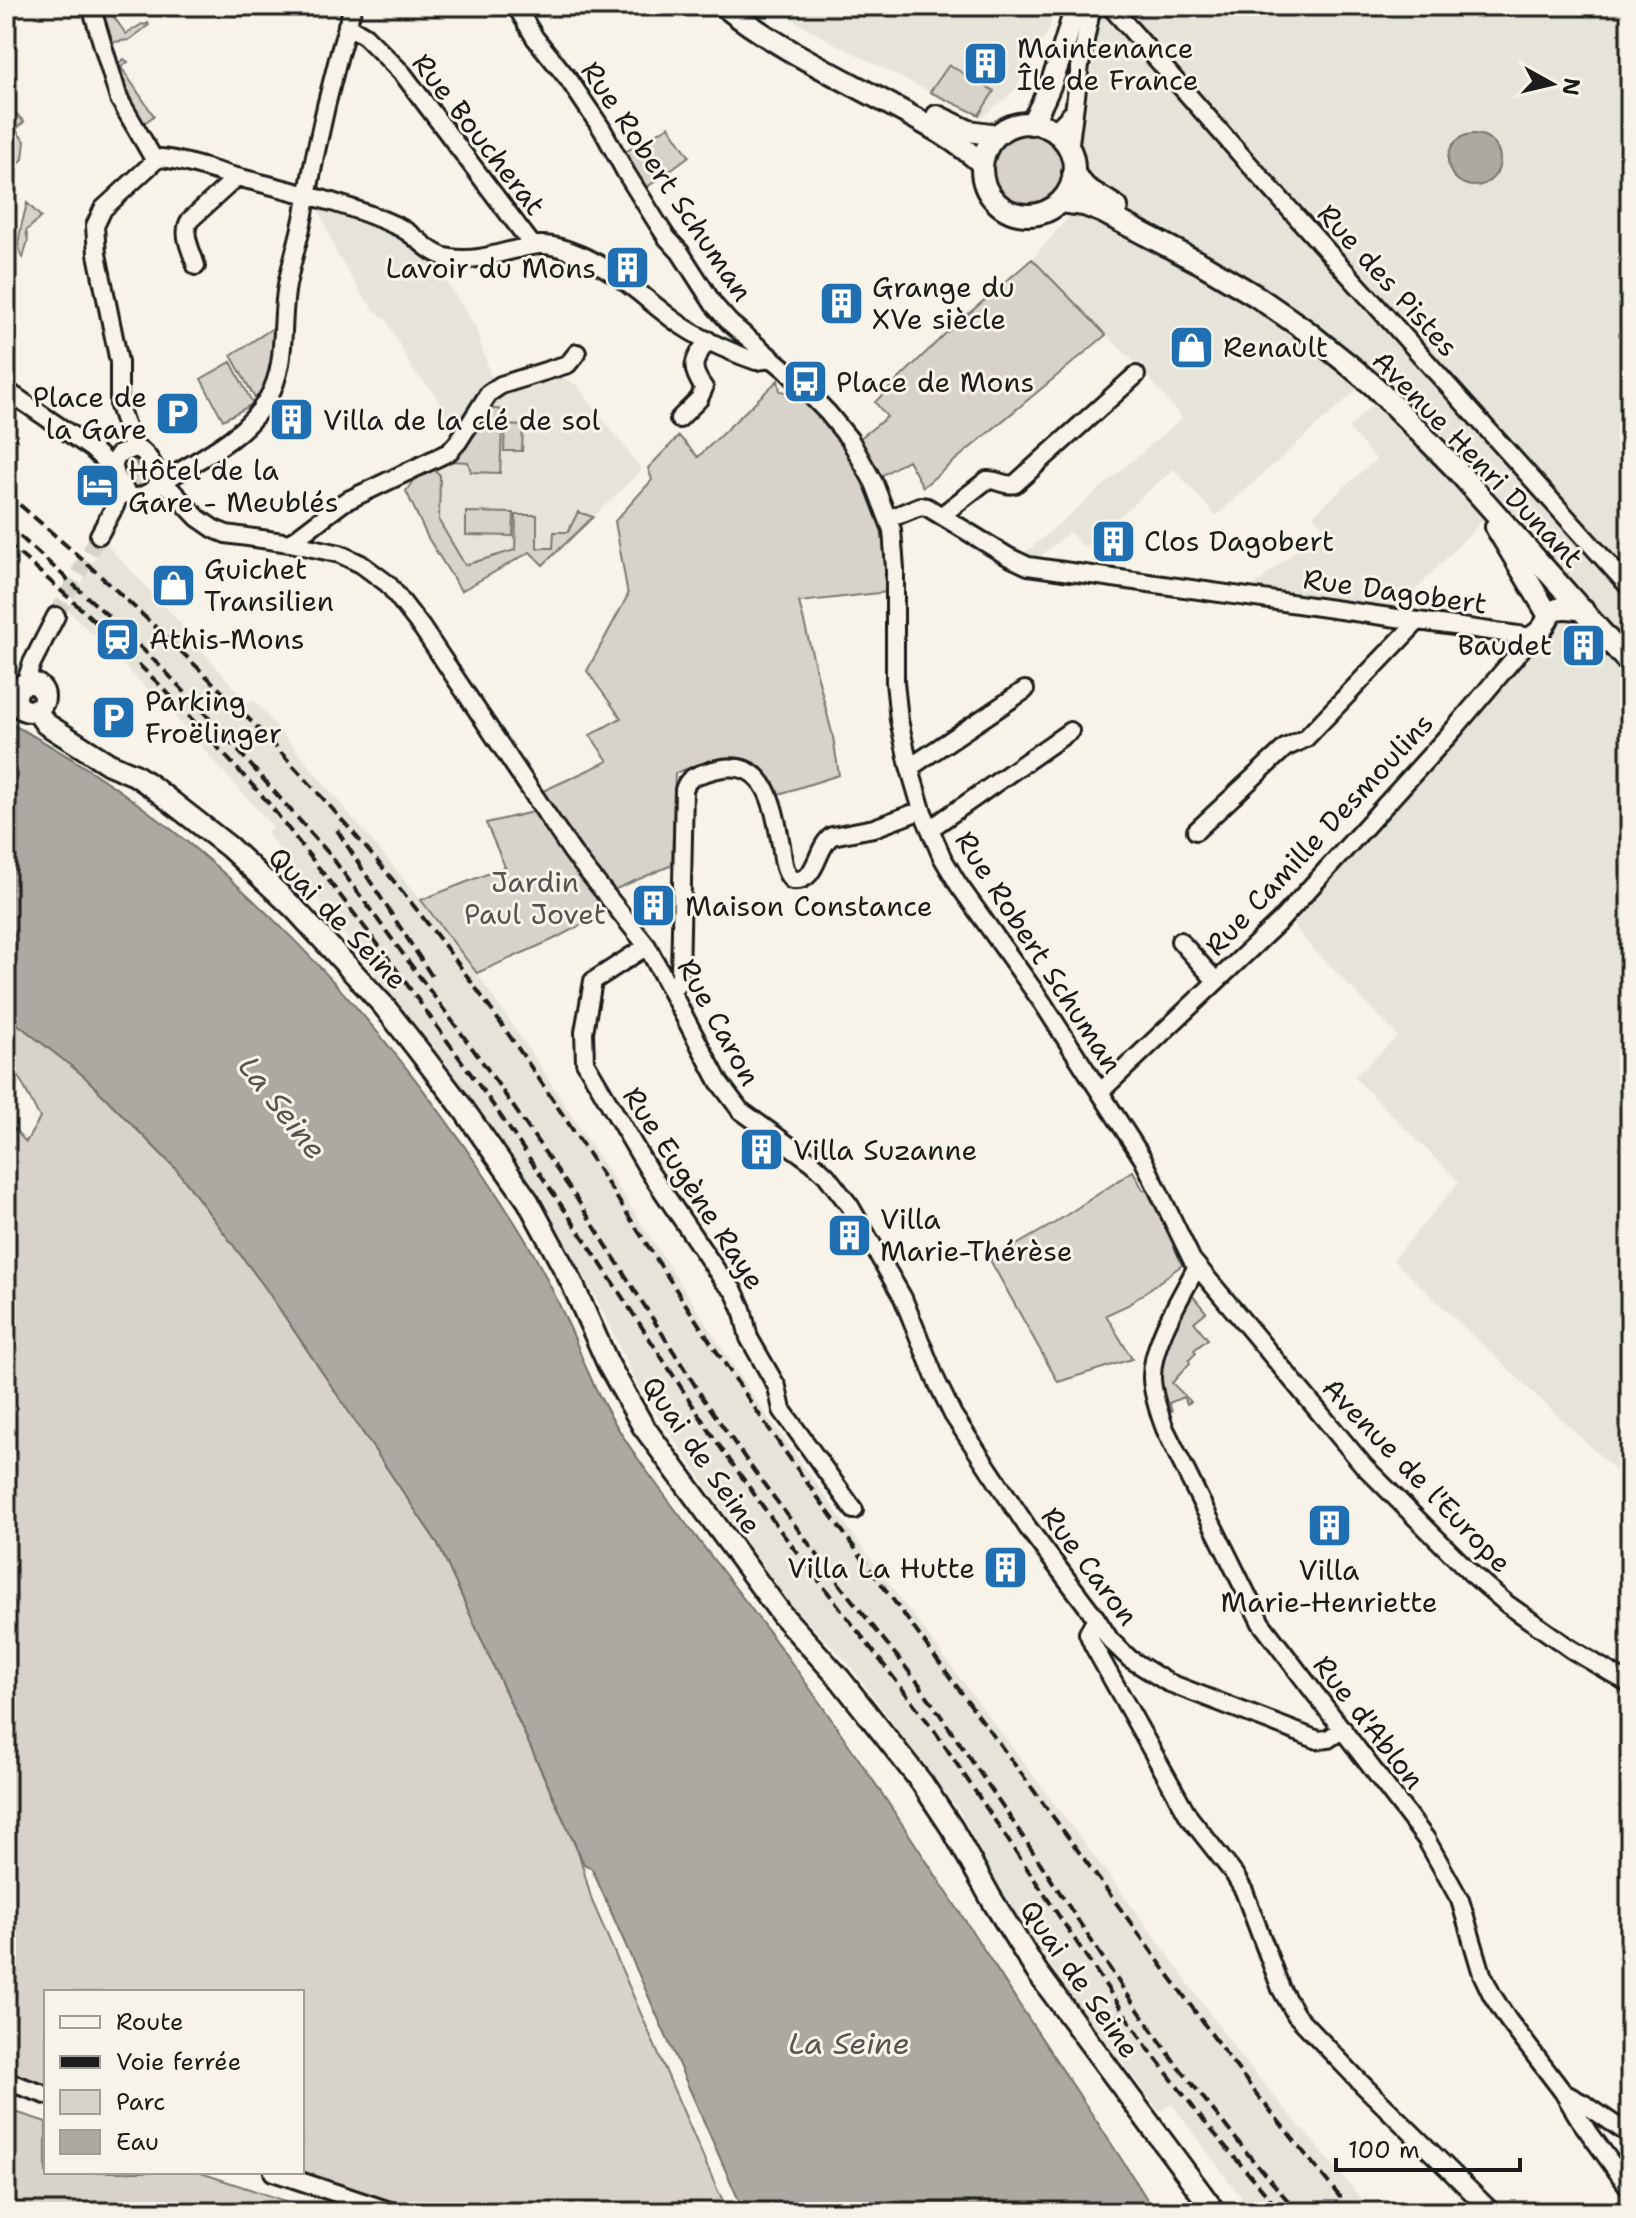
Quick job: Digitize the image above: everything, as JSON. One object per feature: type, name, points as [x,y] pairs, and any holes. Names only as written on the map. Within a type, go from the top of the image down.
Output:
[{"type":"main road","points":[[724,6],[749,26],[791,51],[947,135],[982,164]]},
{"type":"main road","points":[[739,6],[812,51],[953,124],[969,131],[997,135]]},
{"type":"main road","points":[[1044,128],[1054,78],[1076,6]]},
{"type":"main road","points":[[1011,126],[1044,128],[1062,138],[1069,151],[1073,173],[1071,184],[1060,202],[1051,209],[1030,215],[1008,211],[991,197],[985,187],[982,164],[997,135],[1011,126]]},
{"type":"main road","name":"Avenue Henri Dunant","points":[[1073,173],[1098,197],[1237,271],[1300,312],[1351,352],[1405,401],[1449,447],[1630,649]]},
{"type":"main road","name":"Avenue Henri Dunant","points":[[1060,202],[1084,205],[1127,224],[1211,269],[1295,322],[1374,386],[1454,467],[1630,664]]},
{"type":"main road","points":[[1482,498],[1548,614]]},
{"type":"main road","points":[[1532,637],[1539,632],[1548,614],[1564,607],[1583,610]]},
{"type":"main road","name":"Quai de Seine","points":[[16,690],[17,702],[22,709],[26,711],[38,707],[114,753],[135,775],[229,847],[295,909],[383,1005],[459,1103],[528,1201],[572,1283],[608,1364],[643,1426],[782,1615],[840,1679],[922,1783],[1037,1972],[1215,2212]]},
{"type":"street","points":[[91,6],[119,99],[155,161]]},
{"type":"street","points":[[126,491],[136,497],[154,490],[161,478],[218,449],[253,418],[275,385],[281,357],[286,288],[353,6]]},
{"type":"street","name":"Rue Robert Schuman","points":[[516,6],[535,38],[602,127],[661,229],[680,252],[714,305],[730,323],[802,385],[843,429],[874,483],[892,530],[895,682],[899,720],[922,810],[942,857],[958,884],[1042,1002],[1143,1159],[1197,1266]]},
{"type":"street","points":[[1069,151],[1092,6]]},
{"type":"street","name":"Rue des Pistes","points":[[1110,6],[1630,588]]},
{"type":"street","name":"Rue Boucherat","points":[[347,25],[365,36],[403,74],[533,246]]},
{"type":"street","points":[[1044,128],[1074,111]]},
{"type":"street","points":[[99,535],[126,491],[119,362],[97,254],[95,226],[103,209],[155,161],[166,159],[307,194],[399,227],[441,256],[486,258],[533,246],[554,246],[593,262],[635,289],[676,322],[708,340],[756,361],[764,360],[768,355]]},
{"type":"street","points":[[196,266],[186,225],[237,177]]},
{"type":"street","points":[[679,419],[699,399],[704,388],[695,375],[696,359],[708,340]]},
{"type":"street","points":[[290,543],[344,502],[449,452],[489,393],[501,385],[568,364],[577,353]]},
{"type":"street","points":[[942,515],[987,480],[1005,485],[1015,484],[1136,375]]},
{"type":"street","points":[[6,390],[98,454],[122,457]]},
{"type":"street","name":"Rue Caron","points":[[122,457],[143,450],[161,478],[209,527],[226,534],[340,554],[361,564],[388,584],[422,628],[572,852],[647,946],[731,1100],[752,1120],[812,1162],[850,1206],[903,1298],[953,1415],[1028,1528],[1110,1640],[1130,1659],[1167,1682],[1318,1740],[1328,1739],[1343,1729]]},
{"type":"street","name":"Rue Dagobert","points":[[888,519],[920,506],[927,507],[1028,566],[1532,637]]},
{"type":"street","points":[[16,690],[56,616]]},
{"type":"street","points":[[1196,831],[1285,748],[1306,738],[1418,621]]},
{"type":"street","name":"Rue Camille Desmoulins","points":[[1100,1092],[1280,921],[1455,728],[1532,637]]},
{"type":"street","points":[[909,766],[1025,690]]},
{"type":"street","points":[[930,829],[1070,731]]},
{"type":"street","points":[[671,990],[680,976],[684,790],[695,776],[729,766],[743,768],[758,777],[770,797],[786,873],[792,880],[801,881],[808,876],[826,840],[832,836],[874,828],[922,810]]},
{"type":"street","points":[[1180,941],[1216,981]]},
{"type":"street","name":"Rue Eugène Raye","points":[[647,946],[593,981],[584,1032],[585,1062],[649,1171],[723,1280],[734,1291],[749,1338],[777,1387],[782,1410],[854,1510]]},
{"type":"street","name":"Avenue de l'Europe","points":[[1197,1266],[1364,1466],[1462,1565],[1507,1604],[1571,1649],[1630,1684]]},
{"type":"street","name":"Rue d'Ablon","points":[[1197,1266],[1156,1351],[1152,1383],[1157,1408],[1255,1612],[1290,1663],[1426,1839],[1460,1900],[1482,1974],[1492,1995],[1630,2189]]},
{"type":"street","points":[[1096,1618],[1088,1633],[1093,1645],[1189,1817],[1244,1891],[1281,1989],[1296,2015],[1492,2212]]},
{"type":"street","points":[[6,2081],[44,2094]]},
{"type":"street","points":[[1563,2092],[1630,2135]]},
{"type":"street","points":[[279,2174],[393,2212]]},
{"type":"shaded area","points":[[770,6],[1056,6],[1049,29],[1014,91],[982,116],[826,39]]},
{"type":"shaded area","points":[[1101,6],[1630,6],[1630,1484],[1393,1260],[1459,1182],[1354,1077],[1398,1036],[1293,925],[1556,623],[1485,518],[1397,609],[1250,589],[1324,527],[1313,515],[1376,459],[1348,428],[1372,405],[1358,389],[1216,516],[1174,469],[1084,547],[1069,532],[1038,558],[1024,554],[1182,418],[1145,373],[1032,259],[1074,211],[1089,181],[1079,140],[1087,109]]},
{"type":"shaded area","points":[[320,207],[398,235],[430,260],[439,263],[438,268],[476,328],[495,382],[464,424],[453,415],[447,419],[434,392],[414,372],[386,319],[362,295],[336,252]]},
{"type":"shaded area","points":[[558,375],[577,385],[642,470],[543,565],[530,552],[461,591],[428,538],[406,491],[415,478],[453,459],[487,408],[503,392]]},
{"type":"shaded area","points":[[104,542],[174,616],[247,704],[255,701],[421,900],[477,973],[750,1392],[878,1569],[1166,1952],[1240,2056],[1373,2212],[1255,2212],[1172,2104],[1159,2111],[1075,2001],[1003,1897],[960,1812],[847,1662],[793,1607],[710,1492],[638,1386],[596,1298],[516,1164],[441,1060],[267,833],[273,827],[167,708],[68,610]]},
{"type":"green space","points":[[101,6],[106,6],[126,34],[142,24],[149,25],[129,40],[114,42]]},
{"type":"green space","points":[[124,59],[128,62],[121,67],[154,116],[144,123],[119,68],[119,63]]},
{"type":"green space","points":[[949,65],[994,91],[979,115],[930,92]]},
{"type":"green space","points":[[6,103],[24,122],[15,130],[25,141],[23,159],[9,173],[6,171]]},
{"type":"green space","points":[[669,126],[689,156],[646,188],[625,152]]},
{"type":"green space","points":[[1028,133],[1048,139],[1058,149],[1064,169],[1058,189],[1048,199],[1028,205],[1008,199],[998,189],[992,169],[998,149],[1008,139]]},
{"type":"green space","points":[[27,203],[41,217],[26,231],[28,240],[23,258],[19,239]]},
{"type":"green space","points":[[1032,259],[1106,335],[923,487],[908,460],[881,476],[859,439],[887,417],[875,402],[945,334]]},
{"type":"green space","points":[[281,323],[275,367],[258,404],[231,355]]},
{"type":"green space","points":[[231,362],[253,404],[223,420],[201,379]]},
{"type":"green space","points":[[778,380],[780,391],[787,392],[790,388],[824,417],[855,460],[878,508],[887,592],[799,602],[833,737],[839,775],[779,794],[763,771],[745,760],[725,758],[675,773],[672,865],[611,891],[543,791],[608,761],[590,735],[621,718],[587,671],[628,595],[615,521],[652,480],[648,468],[679,436],[698,457]]},
{"type":"green space","points":[[487,408],[503,410],[500,473],[471,472],[468,462],[453,461]]},
{"type":"green space","points":[[505,425],[523,426],[522,451],[504,451]]},
{"type":"green space","points":[[133,457],[145,478],[145,485],[140,487],[131,485],[122,471],[121,460]]},
{"type":"green space","points":[[432,468],[440,475],[439,521],[465,565],[515,550],[516,515],[537,515],[537,548],[553,548],[554,532],[568,532],[578,512],[593,517],[543,565],[530,552],[461,591],[428,538],[406,491],[415,478]]},
{"type":"green space","points":[[466,512],[514,513],[513,536],[466,535]]},
{"type":"green space","name":"Jardin Paul Jovet","points":[[537,811],[568,864],[574,867],[608,911],[477,973],[421,900],[505,867],[486,823]]},
{"type":"green space","points":[[6,1015],[84,1076],[176,1169],[264,1286],[438,1544],[579,1854],[592,1901],[729,2212],[411,2212],[297,2174],[304,2174],[304,1990],[44,1990],[44,2090],[6,2078],[6,1120],[26,1142],[40,1118],[6,1052]]},
{"type":"green space","points":[[1133,1171],[1143,1190],[1149,1191],[1182,1265],[1128,1305],[1106,1315],[1132,1359],[1058,1382],[990,1260],[1053,1224]]},
{"type":"green space","points":[[1192,1295],[1206,1312],[1194,1322],[1208,1339],[1194,1350],[1196,1353],[1189,1360],[1190,1363],[1172,1383],[1191,1402],[1187,1404],[1183,1397],[1169,1403],[1172,1411],[1166,1414],[1161,1380],[1165,1352]]},
{"type":"green space","points":[[6,2109],[44,2121],[44,2174],[204,2174],[319,2212],[6,2212]]},
{"type":"water","points":[[1474,134],[1492,142],[1500,160],[1492,178],[1474,186],[1456,178],[1448,160],[1456,142]]},
{"type":"water","name":"La Seine","points":[[6,721],[85,767],[160,820],[231,879],[297,943],[360,1012],[418,1084],[472,1158],[529,1245],[559,1304],[593,1384],[626,1441],[777,1643],[853,1751],[1155,2212],[744,2212],[592,1869],[584,1864],[438,1544],[264,1286],[176,1169],[84,1076],[6,1015]]},
{"type":"tunnel","points":[[56,616],[99,535]]},
{"type":"railway","points":[[6,493],[127,600],[243,713],[352,831],[404,893],[492,1010],[709,1340],[817,1496],[1220,2046],[1352,2212]]},
{"type":"railway","points":[[6,524],[162,668],[331,856],[486,1067],[575,1196],[703,1398],[754,1471],[919,1684],[1174,2061],[1298,2212]]},
{"type":"railway","points":[[6,542],[86,613],[163,688],[266,800],[386,955],[589,1246],[716,1441],[782,1533],[934,1730],[1147,2047],[1203,2120],[1281,2212]]},
{"type":"railway","points":[[337,830],[433,978]]},
{"type":"place","name":"Maintenance Île de France","points":[[986,64]]},
{"type":"place","name":"Lavoir du Mons","points":[[627,268]]},
{"type":"place","name":"Grange du XVe siècle","points":[[841,303]]},
{"type":"place","name":"Renault","points":[[1192,347]]},
{"type":"place","name":"Place de Mons","points":[[805,382]]},
{"type":"place","name":"Place de la Gare","points":[[178,413]]},
{"type":"place","name":"Villa de la clé de sol","points":[[292,420]]},
{"type":"place","name":"Hôtel de la Gare - Meublés","points":[[97,486]]},
{"type":"place","name":"Clos Dagobert","points":[[1113,541]]},
{"type":"place","name":"Guichet Transilien","points":[[173,585]]},
{"type":"place","name":"Athis-Mons","points":[[118,639]]},
{"type":"place","name":"Baudet","points":[[1583,645]]},
{"type":"place","name":"Parking Froëlinger","points":[[114,717]]},
{"type":"place","name":"Maison Constance","points":[[654,906]]},
{"type":"place","name":"Villa Suzanne","points":[[762,1150]]},
{"type":"place","name":"Villa Marie-Thérèse","points":[[849,1235]]},
{"type":"place","name":"Villa Marie-Henriette","points":[[1329,1525]]},
{"type":"place","name":"Villa La Hutte","points":[[1006,1568]]}]
